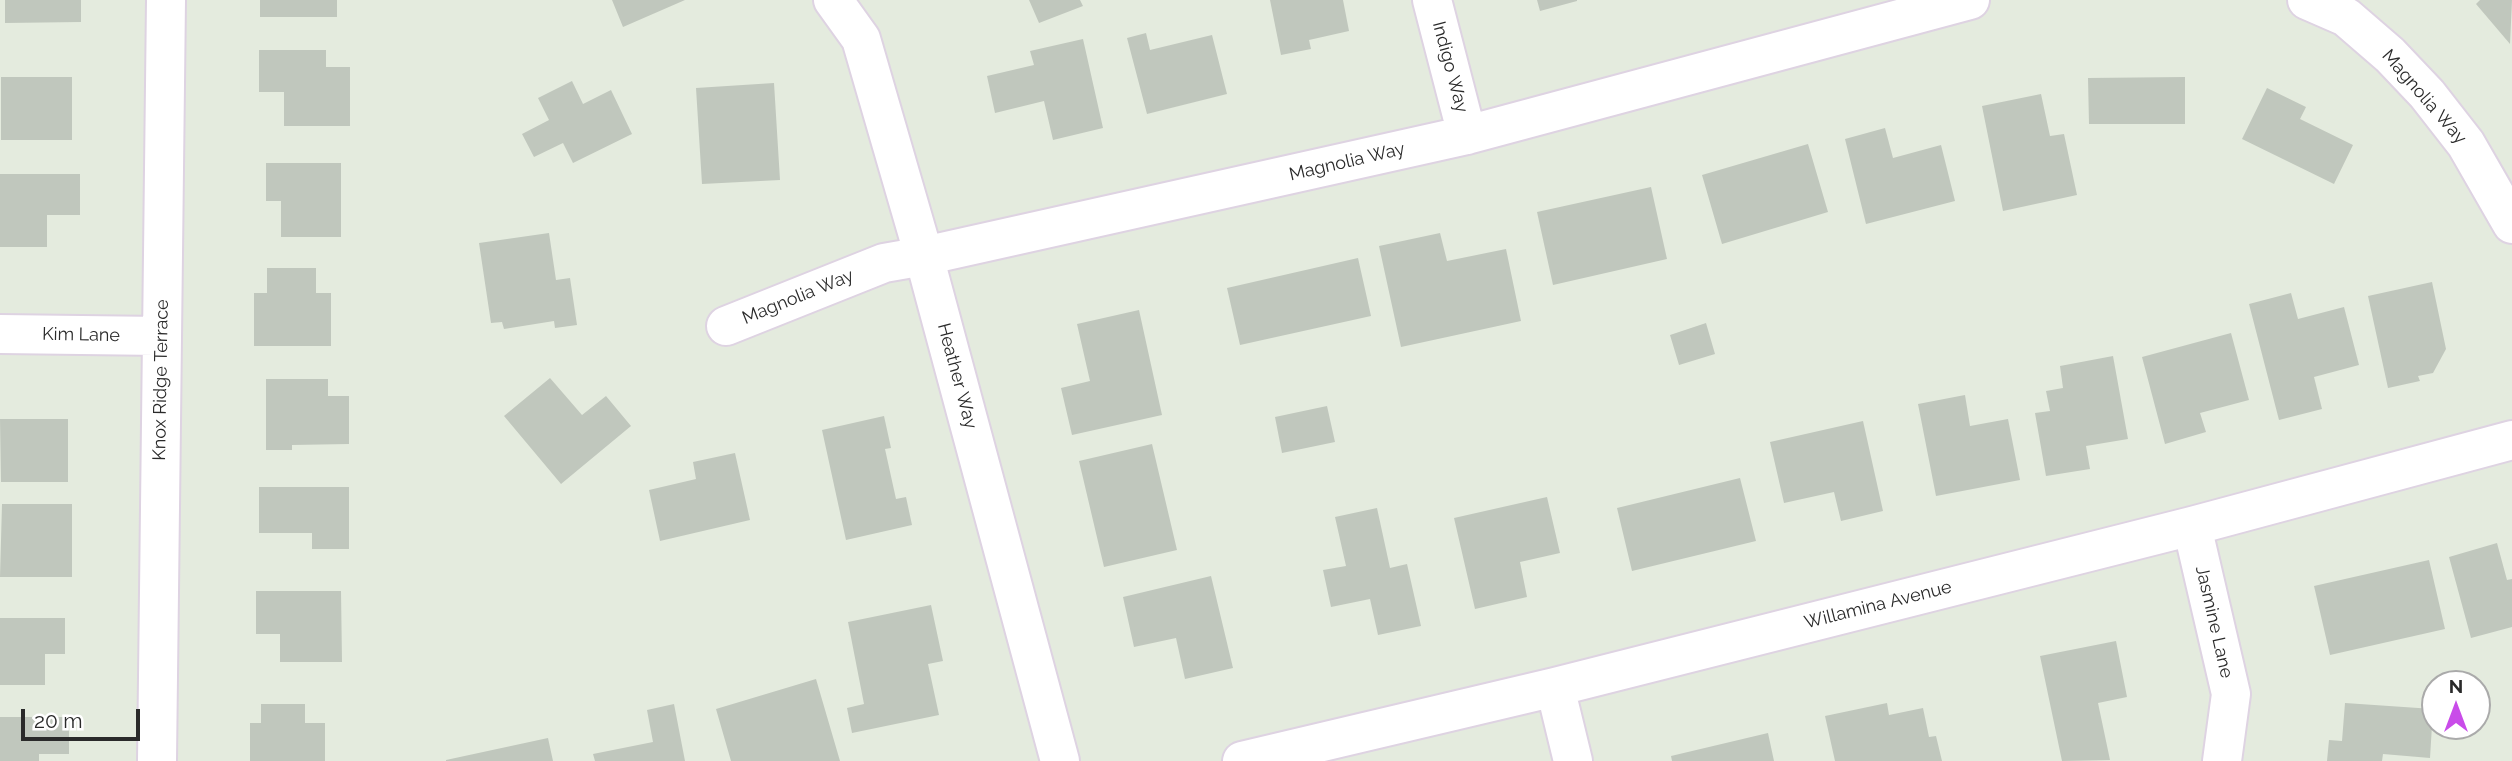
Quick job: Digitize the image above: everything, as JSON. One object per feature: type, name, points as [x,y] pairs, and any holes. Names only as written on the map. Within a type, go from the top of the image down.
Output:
[{"type":"street","name":"Knox Ridge Terrace","points":[[157,761],[166,0]]},
{"type":"street","name":"Heather Way","points":[[833,0],[860,39],[924,257],[1060,761]]},
{"type":"street","name":"Indigo Way","points":[[1432,0],[1468,135]]},
{"type":"street","name":"Magnolia Way","points":[[726,326],[884,263],[924,257],[1468,135],[1970,0]]},
{"type":"street","name":"Magnolia Way","points":[[2307,0],[2351,9],[2435,104],[2466,144],[2512,224]]},
{"type":"street","name":"Kim Lane","points":[[0,334],[162,336]]},
{"type":"street","name":"Willamina Avenue","points":[[1242,761],[1555,687],[2192,526],[2512,440]]},
{"type":"street","name":"Jasmine Lane","points":[[2192,526],[2231,695],[2222,761]]},
{"type":"street","points":[[1555,687],[1573,761]]},
{"type":"building","points":[[5,0],[81,0],[81,22],[5,23]]},
{"type":"building","points":[[260,0],[337,0],[337,17],[260,17]]},
{"type":"building","points":[[612,0],[685,0],[623,27]]},
{"type":"building","points":[[1029,0],[1080,0],[1083,6],[1039,23]]},
{"type":"building","points":[[1270,0],[1343,0],[1349,31],[1309,40],[1311,49],[1281,55]]},
{"type":"building","points":[[1537,0],[1577,0],[1577,1],[1540,11]]},
{"type":"building","points":[[2480,0],[2512,0],[2510,44],[2476,4]]},
{"type":"building","points":[[1146,33],[1150,50],[1212,35],[1227,94],[1147,114],[1127,38]]},
{"type":"building","points":[[1083,39],[1103,128],[1053,140],[1044,101],[995,113],[987,76],[1034,65],[1030,51]]},
{"type":"building","points":[[259,50],[326,50],[326,67],[350,67],[350,126],[284,126],[284,92],[259,92]]},
{"type":"building","points":[[1,77],[72,77],[72,140],[1,140]]},
{"type":"building","points":[[2185,77],[2185,124],[2089,124],[2088,78]]},
{"type":"building","points":[[572,81],[583,104],[611,90],[632,134],[573,163],[563,143],[534,157],[522,134],[549,120],[538,98]]},
{"type":"building","points":[[774,83],[780,180],[702,184],[696,88]]},
{"type":"building","points":[[2267,88],[2306,107],[2300,119],[2353,145],[2334,184],[2242,139]]},
{"type":"building","points":[[2041,94],[2050,136],[2064,134],[2077,195],[2003,211],[1982,106]]},
{"type":"building","points":[[1885,128],[1893,158],[1941,145],[1955,201],[1866,224],[1845,139]]},
{"type":"building","points":[[1808,144],[1828,212],[1722,244],[1702,175]]},
{"type":"building","points":[[266,163],[341,163],[341,237],[281,237],[281,201],[266,201]]},
{"type":"building","points":[[0,174],[80,174],[80,215],[47,215],[47,247],[0,247]]},
{"type":"building","points":[[1651,187],[1667,259],[1553,285],[1537,212]]},
{"type":"building","points":[[549,233],[556,280],[570,278],[577,325],[555,328],[554,321],[504,329],[502,322],[491,323],[479,243]]},
{"type":"building","points":[[1440,233],[1447,261],[1506,249],[1521,321],[1401,347],[1379,246]]},
{"type":"building","points":[[1358,258],[1371,316],[1240,345],[1227,288]]},
{"type":"building","points":[[267,268],[316,268],[316,293],[331,293],[331,346],[254,346],[254,293],[267,293]]},
{"type":"building","points":[[2432,282],[2446,349],[2433,373],[2418,376],[2420,381],[2388,388],[2368,296]]},
{"type":"building","points":[[2291,293],[2298,319],[2344,307],[2359,365],[2314,377],[2322,409],[2279,420],[2249,304]]},
{"type":"building","points":[[1139,310],[1162,415],[1072,435],[1061,388],[1090,381],[1077,324]]},
{"type":"building","points":[[1706,323],[1715,354],[1679,365],[1670,335]]},
{"type":"building","points":[[2231,333],[2249,400],[2200,413],[2206,432],[2165,444],[2142,357]]},
{"type":"building","points":[[2113,356],[2128,439],[2086,446],[2090,469],[2046,476],[2035,413],[2050,411],[2046,391],[2063,388],[2060,366]]},
{"type":"building","points":[[550,378],[582,415],[606,396],[631,426],[561,484],[504,416]]},
{"type":"building","points":[[266,379],[328,379],[328,396],[349,396],[349,444],[292,445],[292,450],[266,450]]},
{"type":"building","points":[[1965,395],[1970,426],[2008,419],[2020,480],[1936,496],[1918,404]]},
{"type":"building","points":[[1327,406],[1335,442],[1282,453],[1275,417]]},
{"type":"building","points":[[884,416],[891,448],[885,449],[896,499],[906,497],[912,525],[846,540],[822,430]]},
{"type":"building","points":[[0,419],[68,419],[68,482],[1,482]]},
{"type":"building","points":[[1863,421],[1883,511],[1841,521],[1834,492],[1784,503],[1770,442]]},
{"type":"building","points":[[1152,444],[1177,550],[1104,567],[1079,461]]},
{"type":"building","points":[[735,453],[750,520],[660,541],[649,490],[696,479],[693,462]]},
{"type":"building","points":[[1740,478],[1756,541],[1632,571],[1617,508]]},
{"type":"building","points":[[259,487],[349,487],[349,549],[312,549],[312,533],[259,533]]},
{"type":"building","points":[[1547,497],[1560,553],[1520,562],[1527,597],[1475,609],[1454,518]]},
{"type":"building","points":[[2,504],[72,504],[72,577],[0,577]]},
{"type":"building","points":[[1377,508],[1390,568],[1407,564],[1421,626],[1378,635],[1370,599],[1331,607],[1323,570],[1346,566],[1335,517]]},
{"type":"building","points":[[2497,543],[2507,580],[2512,579],[2512,627],[2471,638],[2449,557]]},
{"type":"building","points":[[2429,560],[2445,629],[2330,655],[2314,586]]},
{"type":"building","points":[[1211,576],[1233,668],[1185,679],[1176,638],[1134,647],[1123,597]]},
{"type":"building","points":[[256,591],[341,591],[342,662],[280,662],[280,634],[256,634]]},
{"type":"building","points":[[931,605],[943,661],[928,664],[939,715],[852,733],[847,708],[864,704],[848,622]]},
{"type":"building","points":[[0,618],[65,618],[65,654],[45,654],[45,685],[0,685]]},
{"type":"building","points":[[2116,641],[2127,697],[2098,703],[2110,760],[2062,761],[2040,656]]},
{"type":"building","points":[[816,679],[840,761],[731,761],[716,709]]},
{"type":"building","points":[[1887,703],[1889,715],[1923,708],[1929,737],[1936,736],[1942,761],[1835,761],[1825,716]]},
{"type":"building","points":[[2345,703],[2421,708],[2421,740],[2431,740],[2430,758],[2383,754],[2382,761],[2327,761],[2329,740],[2342,741]]},
{"type":"building","points":[[261,704],[305,704],[305,723],[325,723],[325,761],[250,761],[250,723],[261,723]]},
{"type":"building","points":[[674,704],[685,761],[595,761],[593,754],[653,742],[647,710]]},
{"type":"building","points":[[0,717],[69,717],[69,754],[39,754],[39,761],[0,761]]},
{"type":"building","points":[[1768,733],[1774,761],[1672,761],[1671,756]]},
{"type":"building","points":[[548,738],[553,761],[446,761],[446,760]]}]
